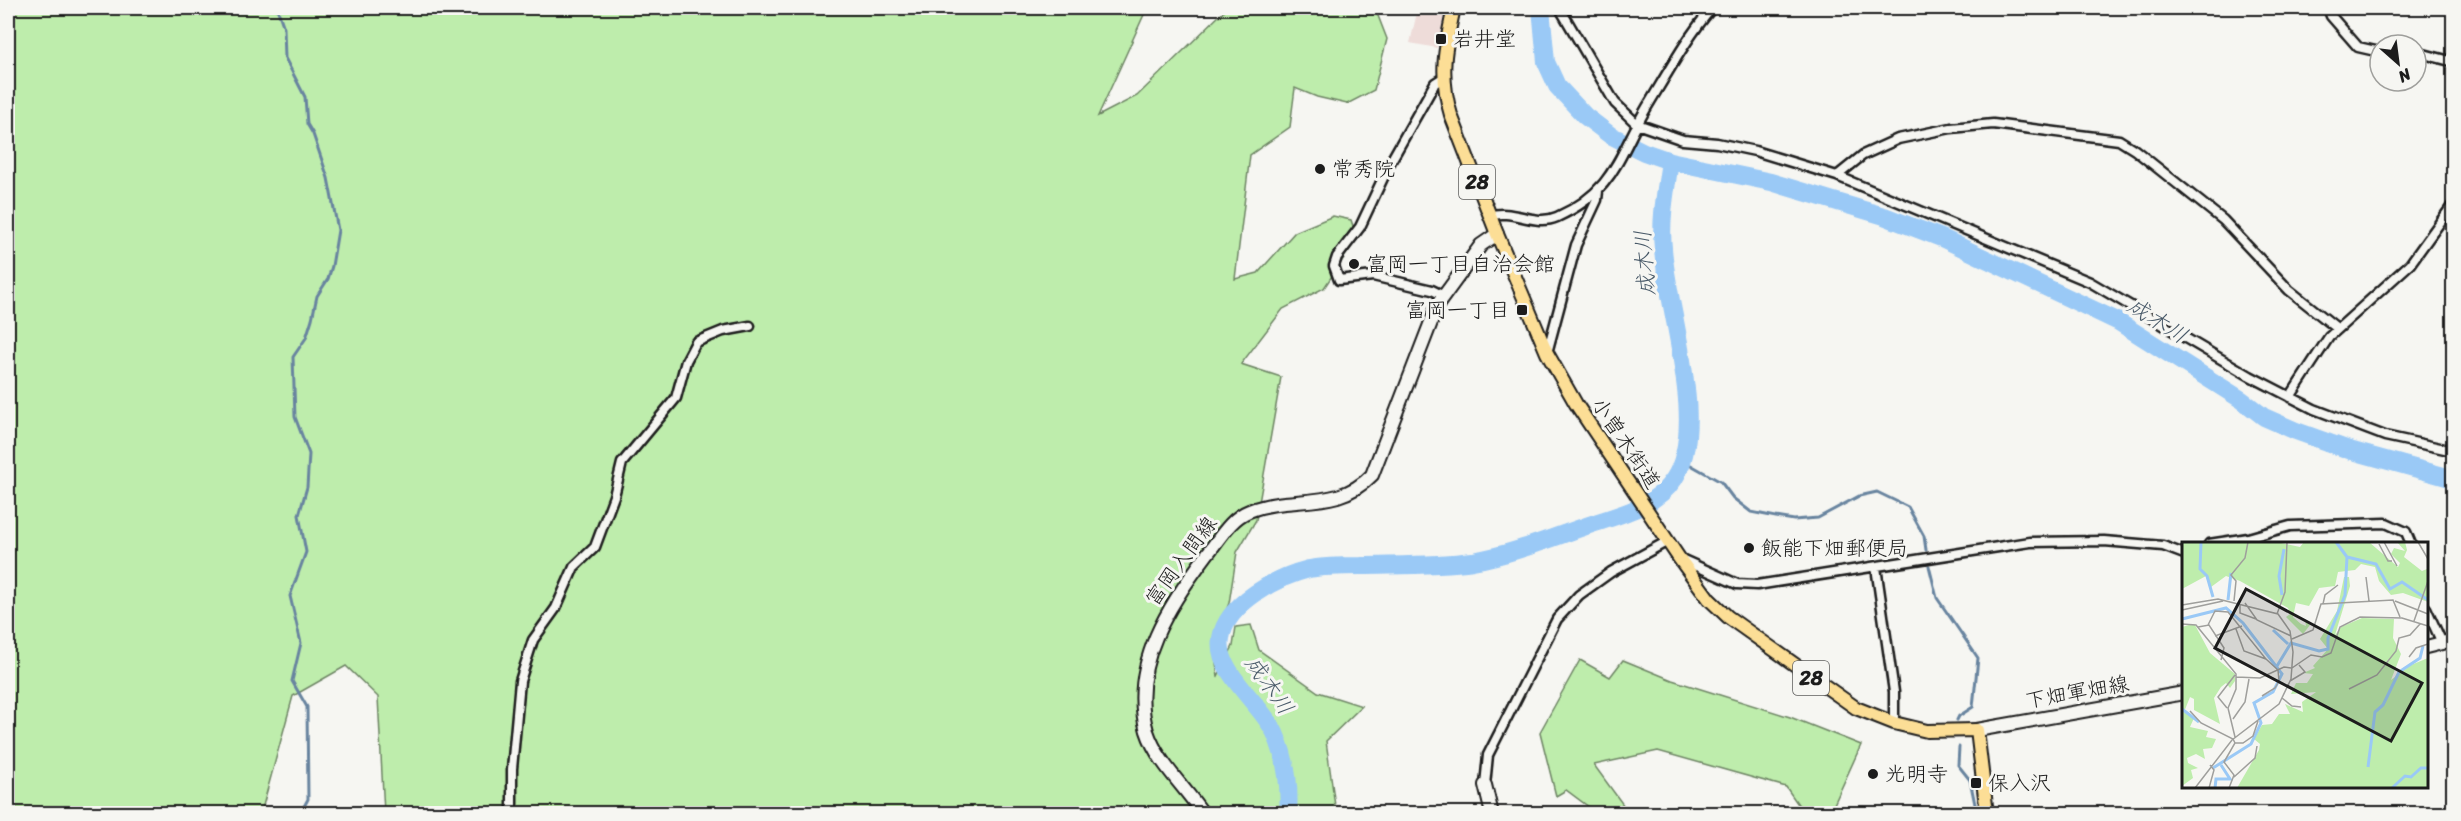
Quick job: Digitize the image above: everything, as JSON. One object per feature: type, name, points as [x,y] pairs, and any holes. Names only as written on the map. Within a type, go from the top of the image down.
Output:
[{"type":"main road","name":"小曽木街道","points":[[1454,8],[1444,54],[1443,78],[1451,115],[1497,234],[1547,352],[1576,404],[1679,558],[1709,599],[1728,617],[1857,708],[1894,723],[1927,731],[1977,730]]},
{"type":"main road","name":"富岡入間線","points":[[1203,813],[1162,759],[1147,730],[1143,702],[1144,682],[1157,632],[1164,615],[1187,580],[1238,517],[1260,508],[1336,498],[1351,493],[1372,475],[1442,295],[1481,245],[1497,234]]},
{"type":"main road","points":[[2428,647],[2448,641]]},
{"type":"main road","name":"下畑軍畑線","points":[[1977,730],[2182,693]]},
{"type":"main road","points":[[1977,730],[1987,813]]},
{"type":"main road","points":[[1485,785],[1492,813]]},
{"type":"street","points":[[1562,8],[1562,12],[1615,103],[1637,124],[1683,140],[1717,143],[1755,151],[1837,176],[2090,282],[2250,376],[2329,416],[2375,433],[2454,451]]},
{"type":"street","points":[[1490,216],[1497,213],[1536,221],[1552,219],[1598,191],[1621,157],[1637,124],[1712,8]]},
{"type":"street","points":[[2328,8],[2331,16],[2358,48],[2368,50]]},
{"type":"street","points":[[2428,55],[2454,62]]},
{"type":"street","points":[[1442,295],[1432,290],[1373,276],[1340,280],[1334,266],[1336,257],[1360,227],[1391,161],[1435,83],[1443,78]]},
{"type":"street","points":[[1837,176],[1863,155],[1898,139],[1951,128],[1993,124],[2119,140],[2136,150],[2223,220],[2289,290],[2337,329]]},
{"type":"street","points":[[1547,352],[1576,245],[1598,200],[1598,191]]},
{"type":"street","points":[[2290,397],[2323,345],[2337,329],[2410,264],[2454,203]]},
{"type":"street","points":[[512,813],[512,768],[520,681],[533,640],[556,608],[574,567],[595,547],[614,496],[622,463],[676,398],[686,361],[696,342],[723,331],[750,326]]},
{"type":"street","points":[[2218,542],[2248,538],[2290,526],[2386,523],[2406,532],[2411,542]]},
{"type":"street","points":[[1485,785],[1488,755],[1557,619],[1579,595],[1665,538]]},
{"type":"street","points":[[1679,558],[1728,580],[1746,585],[1769,584],[2030,542],[2104,541],[2163,546],[2182,553]]},
{"type":"street","points":[[2172,549],[2182,548]]},
{"type":"street","points":[[1876,567],[1894,692],[1894,723]]},
{"type":"street","points":[[2428,610],[2448,641]]},
{"type":"shaded area","points":[[1418,8],[1446,8],[1437,48],[1410,43]]},
{"type":"green space","points":[[8,8],[1147,8],[1098,116],[1137,96],[1227,8],[1375,8],[1387,39],[1374,90],[1347,104],[1317,97],[1295,88],[1290,127],[1250,155],[1235,279],[1258,273],[1295,232],[1333,216],[1351,220],[1357,238],[1324,288],[1283,309],[1241,364],[1281,377],[1256,520],[1237,552],[1229,603],[1213,643],[1218,676],[1233,646],[1236,627],[1251,625],[1259,650],[1318,692],[1362,706],[1326,741],[1336,813],[384,813],[378,697],[346,666],[293,696],[261,813],[8,813]]},
{"type":"green space","points":[[1580,660],[1610,677],[1623,660],[1672,680],[1790,717],[1861,745],[1831,811],[1834,813],[1804,813],[1786,787],[1658,751],[1594,765],[1629,813],[1597,813],[1566,790],[1556,796],[1540,732]]},
{"type":"waterway","points":[[277,8],[284,28],[285,58],[305,97],[307,124],[313,134],[328,178],[338,230],[328,279],[317,296],[306,338],[293,357],[295,417],[309,454],[307,487],[299,515],[306,552],[290,596],[301,643],[292,681],[307,707],[308,799],[300,814]]},
{"type":"waterway","name":"成木川","points":[[1541,8],[1546,62],[1557,86],[1585,116],[1610,135],[1644,152],[1670,161],[1771,182],[1884,216],[1944,239],[2117,321],[2242,400],[2264,417],[2349,450],[2454,479]]},
{"type":"waterway","name":"成木川","points":[[1288,814],[1286,773],[1275,733],[1232,675],[1221,651],[1221,638],[1225,625],[1243,603],[1269,585],[1309,569],[1335,566],[1445,564],[1504,554],[1639,507],[1658,496],[1674,479],[1684,456],[1688,429],[1683,366],[1666,273],[1662,237],[1670,161]]},
{"type":"waterway","points":[[1682,460],[1721,482],[1733,498],[1751,512],[1794,520],[1818,518],[1859,496],[1877,492],[1908,507],[1924,536],[1926,550]]},
{"type":"waterway","points":[[1929,566],[1937,598],[1978,658],[1973,707],[1959,716],[1957,720]]},
{"type":"waterway","points":[[1959,747],[1958,765],[1970,780],[1977,814]]},
{"type":"place","name":"岩井堂","points":[[1441,39]]},
{"type":"place","name":"常秀院","points":[[1320,169]]},
{"type":"place","name":"富岡一丁目自治会館","points":[[1354,264]]},
{"type":"place","name":"富岡一丁目","points":[[1522,310]]},
{"type":"place","name":"飯能下畑郵便局","points":[[1749,548]]},
{"type":"place","name":"光明寺","points":[[1873,774]]},
{"type":"place","name":"保入沢","points":[[1976,783]]}]
